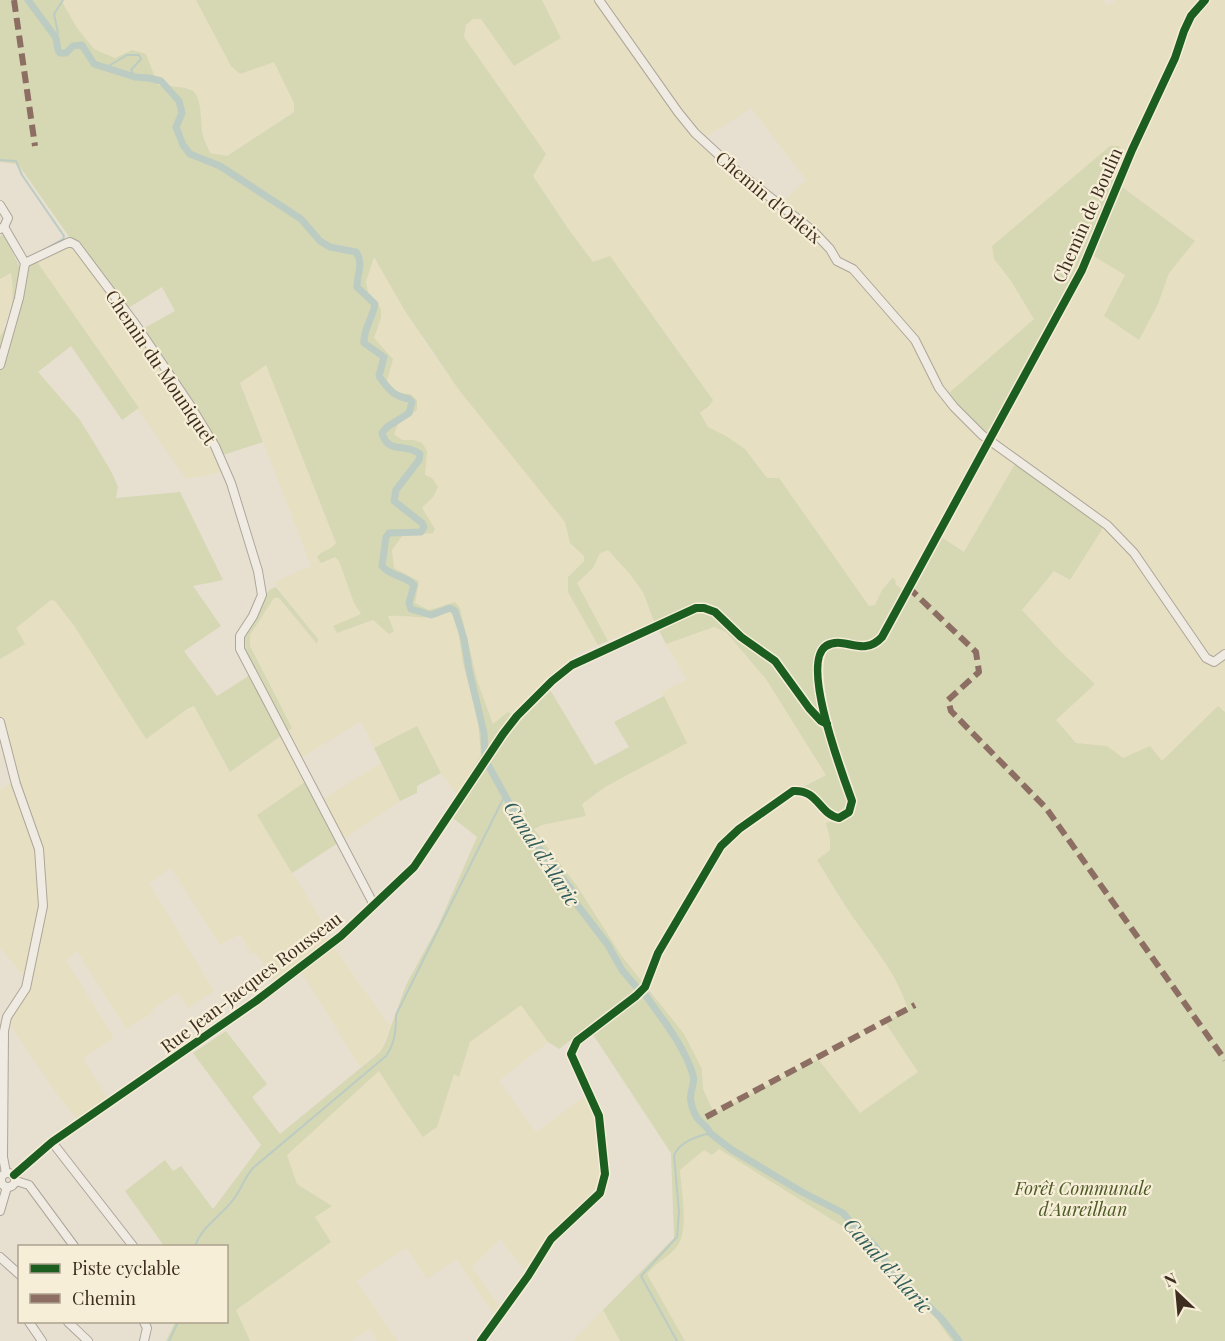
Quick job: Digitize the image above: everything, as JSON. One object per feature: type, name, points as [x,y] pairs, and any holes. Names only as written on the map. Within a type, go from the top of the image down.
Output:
[{"type":"street","name":"Chemin d'Orleix","points":[[599,0],[695,133],[733,168],[813,231],[830,249],[837,261],[853,269],[915,340],[939,388],[954,407],[982,435],[1107,525],[1134,553],[1206,658],[1215,662],[1225,654]]},
{"type":"street","name":"Chemin de Boulin","points":[[827,724],[816,669],[822,649],[838,643],[864,647],[882,637],[1082,270],[1132,150],[1175,58],[1191,16],[1205,0]]},
{"type":"street","points":[[0,205],[8,218],[2,228],[25,263],[17,306],[0,365]]},
{"type":"street","name":"Chemin du Mouniquet","points":[[25,263],[70,242],[76,245],[154,352],[215,446],[236,500],[258,571],[262,595],[253,616],[240,636],[240,650],[374,905]]},
{"type":"street","name":"Rue Jean-Jacques Rousseau","points":[[7,1187],[14,1185],[12,1176],[52,1142],[256,1001],[341,936],[414,867],[483,762],[517,716],[552,681],[572,665],[696,608],[704,608],[715,612],[741,638],[775,662],[809,708],[820,721],[827,724]]},
{"type":"street","points":[[0,722],[16,784],[39,849],[43,906],[26,988],[2,1029],[1,1157],[12,1176],[29,1185],[73,1245]]},
{"type":"street","points":[[481,1341],[528,1276],[551,1239],[600,1193],[605,1174],[598,1116],[571,1054],[577,1041],[645,987],[658,953],[707,867],[730,837],[793,791],[801,790],[808,793],[832,817],[839,818],[849,812],[852,801],[827,724]]},
{"type":"street","points":[[52,1142],[130,1245]]},
{"type":"street","points":[[0,1211],[7,1187],[1,1180],[12,1176]]},
{"type":"street","points":[[0,1257],[18,1273]]},
{"type":"street","points":[[30,1323],[42,1341]]},
{"type":"street","points":[[69,1323],[88,1341]]},
{"type":"street","points":[[144,1323],[147,1328],[144,1341]]},
{"type":"shaded area","points":[[61,0],[196,0],[231,66],[260,66],[274,62],[294,103],[294,111],[227,156],[210,153],[203,135],[200,106],[189,88],[158,85],[146,54],[132,50],[115,58],[94,49],[77,28]]},
{"type":"shaded area","points":[[542,0],[1102,0],[1108,6],[1116,0],[1225,0],[1225,712],[1218,707],[1162,761],[1123,759],[1107,746],[1076,743],[1056,720],[1095,684],[1022,610],[1054,571],[1070,580],[1045,487],[1015,464],[964,552],[902,591],[896,585],[895,579],[890,579],[875,605],[869,606],[779,479],[767,478],[745,449],[708,427],[700,413],[709,406],[712,399],[656,319],[593,262],[567,227],[533,176],[490,76],[464,38],[466,25],[473,19],[481,19],[515,66],[561,38]],"holes":[[[751,108],[806,180],[776,207],[697,143]],[[1121,155],[1114,181],[1195,241],[1169,273],[1158,304],[1118,288],[1126,275],[1092,255],[1081,264],[987,435],[949,394],[1034,319],[1011,281],[994,259]]]},
{"type":"shaded area","points":[[71,242],[137,332],[197,420],[225,472],[186,479],[35,259]]},
{"type":"shaded area","points":[[373,256],[430,350],[459,390],[565,522],[570,543],[584,556],[584,561],[568,577],[568,592],[598,645],[577,654],[512,715],[494,725],[477,680],[460,608],[442,605],[429,610],[415,603],[419,581],[394,568],[392,550],[402,535],[433,533],[434,529],[422,508],[433,497],[425,475],[425,465],[414,440],[402,440],[393,434],[399,422],[412,414],[410,394],[398,393],[387,381],[393,359],[374,338],[381,318],[376,301],[368,292],[366,282]]},
{"type":"shaded area","points":[[11,273],[14,288],[9,314],[0,336],[0,279]]},
{"type":"shaded area","points":[[266,365],[336,543],[333,547],[320,553],[335,557],[339,561],[354,603],[361,615],[333,627],[337,633],[372,620],[381,625],[390,625],[388,616],[429,618],[451,611],[457,624],[463,663],[478,721],[481,755],[457,795],[441,773],[417,726],[374,748],[361,721],[295,762],[305,782],[257,815],[330,934],[326,936],[388,1024],[391,1024],[380,1052],[360,1067],[297,965],[275,982],[256,953],[252,955],[240,934],[220,945],[171,868],[149,883],[214,991],[188,1008],[177,993],[152,1009],[154,1012],[126,1029],[77,951],[66,960],[114,1038],[83,1058],[108,1099],[77,1120],[12,1028],[12,1017],[30,984],[0,948],[0,790],[18,778],[0,730],[0,659],[24,644],[15,628],[51,600],[55,601],[75,627],[187,709],[194,706],[230,772],[292,728],[250,646],[250,635],[274,598],[278,598],[316,643],[318,639],[274,582],[311,566],[240,382]]},
{"type":"shaded area","points":[[608,550],[643,592],[654,621],[608,641],[577,583],[593,568],[600,553]]},
{"type":"shaded area","points":[[714,627],[726,632],[766,679],[827,775],[797,788],[832,821],[826,824],[830,838],[830,850],[817,860],[839,897],[895,977],[909,1010],[885,1022],[918,1072],[860,1113],[818,1059],[714,1114],[703,1089],[702,1069],[654,994],[621,955],[577,886],[534,828],[586,816],[582,804],[605,787],[686,743],[661,692],[687,680],[666,644]]},
{"type":"shaded area","points":[[381,763],[400,801],[338,843],[317,803]]},
{"type":"shaded area","points":[[521,1004],[548,1042],[499,1081],[536,1132],[584,1097],[593,1112],[600,1180],[592,1192],[548,1238],[524,1270],[500,1239],[472,1267],[500,1307],[494,1314],[456,1259],[427,1279],[406,1248],[356,1281],[398,1341],[377,1341],[370,1329],[351,1341],[250,1341],[236,1310],[330,1242],[315,1217],[332,1206],[297,1184],[286,1155],[379,1071],[424,1137],[437,1127],[454,1074],[459,1076],[470,1042]]},
{"type":"shaded area","points":[[719,1149],[866,1241],[902,1287],[930,1310],[952,1341],[685,1341],[647,1274],[679,1244],[680,1170],[704,1150]]},
{"type":"shaded area","points":[[603,1310],[620,1341],[573,1341]]},
{"type":"green space","name":"Forêt Communale d'Aureilhan","points":[[0,0],[61,0],[77,28],[94,49],[115,58],[132,50],[146,54],[158,85],[185,88],[195,93],[198,98],[202,130],[210,153],[227,156],[294,112],[294,103],[274,62],[240,74],[231,66],[196,0],[542,0],[561,38],[514,66],[481,19],[473,19],[466,25],[464,37],[546,154],[533,176],[593,262],[610,256],[713,400],[700,413],[708,427],[745,449],[767,478],[779,478],[869,606],[875,605],[882,590],[892,578],[903,590],[935,533],[964,552],[1015,464],[1104,526],[1070,580],[1054,571],[1022,610],[1095,684],[1056,720],[1076,743],[1107,746],[1123,758],[1150,746],[1162,761],[1218,706],[1225,712],[1225,1341],[952,1341],[930,1310],[902,1287],[866,1241],[719,1149],[712,1155],[704,1150],[680,1170],[684,1219],[681,1238],[675,1249],[647,1274],[685,1341],[620,1341],[603,1310],[674,1238],[671,1153],[588,1027],[559,1049],[548,1042],[521,1005],[470,1042],[459,1077],[454,1074],[437,1127],[423,1137],[379,1071],[287,1155],[297,1184],[332,1206],[315,1217],[331,1242],[236,1310],[250,1341],[166,1341],[175,1323],[228,1323],[228,1245],[163,1245],[125,1191],[165,1160],[173,1171],[181,1166],[213,1209],[261,1145],[193,1053],[226,1031],[267,1084],[252,1097],[280,1134],[380,1052],[406,985],[438,926],[477,837],[453,818],[463,803],[457,795],[481,755],[478,721],[463,663],[457,624],[451,611],[438,617],[388,616],[394,631],[389,634],[373,620],[337,633],[333,626],[361,614],[354,603],[339,561],[335,557],[321,563],[317,557],[336,543],[266,365],[240,383],[263,442],[217,457],[197,420],[137,332],[175,311],[162,287],[122,312],[18,164],[0,162]],"holes":[[[374,257],[405,311],[459,390],[565,522],[570,543],[584,556],[584,561],[568,577],[568,592],[598,645],[608,641],[577,583],[593,568],[600,553],[608,550],[643,592],[666,644],[714,627],[726,632],[766,679],[826,775],[803,787],[832,812],[837,813],[846,809],[850,802],[838,765],[843,759],[854,790],[854,807],[845,819],[826,823],[830,850],[817,860],[899,987],[908,1010],[885,1022],[918,1072],[860,1113],[818,1059],[714,1113],[703,1089],[702,1069],[684,1034],[621,955],[577,886],[534,829],[542,825],[586,816],[582,804],[605,787],[687,743],[664,696],[614,722],[629,747],[595,765],[546,683],[513,715],[508,712],[493,724],[477,680],[460,608],[455,602],[429,610],[415,603],[419,581],[394,568],[392,550],[402,536],[433,533],[435,529],[422,508],[433,497],[438,487],[432,478],[425,475],[427,451],[422,443],[402,440],[394,434],[399,422],[417,410],[417,400],[410,394],[398,393],[387,381],[393,359],[374,338],[381,318],[381,309],[368,292],[366,282]]]},
{"type":"green space","points":[[1110,146],[1119,146],[1121,155],[1114,181],[1195,241],[1169,273],[1158,304],[1139,340],[1104,316],[1125,275],[1092,255],[1080,264],[987,436],[968,419],[948,394],[1034,319],[1011,281],[994,259],[992,246]]},
{"type":"green space","points":[[4,234],[20,268],[35,259],[139,408],[122,420],[71,346],[38,372],[80,420],[112,473],[118,487],[116,498],[180,492],[223,580],[193,586],[221,626],[184,651],[217,696],[247,677],[251,669],[245,644],[246,635],[251,619],[269,590],[276,587],[318,639],[317,644],[279,598],[274,598],[250,635],[250,646],[292,728],[230,772],[194,706],[146,739],[75,627],[55,601],[51,600],[16,628],[25,644],[0,659],[0,336],[10,314],[13,289],[11,273],[0,279],[0,236]]},
{"type":"green space","points":[[417,726],[441,773],[417,786],[417,793],[400,801],[374,748]]},
{"type":"green space","points":[[305,782],[338,843],[292,873],[257,815]]},
{"type":"waterway","name":"Canal d'Alaric","points":[[28,0],[56,38],[60,53],[66,53],[73,46],[82,45],[94,64],[135,77],[161,81],[179,101],[182,113],[176,127],[183,145],[190,154],[220,166],[301,219],[320,241],[330,247],[356,252],[360,265],[357,287],[375,304],[364,343],[384,357],[379,376],[385,385],[395,394],[412,402],[409,413],[387,427],[382,433],[388,444],[420,454],[419,460],[396,490],[394,501],[424,527],[421,532],[389,533],[386,537],[382,566],[414,585],[409,603],[411,609],[431,615],[450,608],[455,611],[464,639],[484,733],[487,763],[522,826],[571,889],[572,898],[608,945],[622,970],[644,993],[678,1043],[693,1075],[694,1082],[690,1099],[698,1119],[710,1133],[732,1150],[802,1192],[843,1213],[875,1246],[892,1271],[941,1318],[959,1341]]},
{"type":"waterway","points":[[56,38],[58,33],[54,14],[63,0]]},
{"type":"waterway","points":[[105,68],[127,55],[139,55],[141,59],[131,70],[135,77]]},
{"type":"waterway","points":[[0,160],[16,161],[22,175],[64,236],[63,239],[40,252]]},
{"type":"waterway","points":[[195,1245],[207,1227],[233,1200],[253,1168],[386,1056],[394,1037],[396,1015],[505,795]]},
{"type":"waterway","points":[[677,1341],[641,1276],[677,1237],[679,1212],[674,1156],[676,1151],[689,1140],[710,1133]]},
{"type":"waterway","points":[[169,1341],[178,1323]]},
{"type":"marked path","points":[[14,0],[35,146]]},
{"type":"marked path","points":[[908,587],[976,652],[979,672],[948,700],[951,711],[1046,808],[1225,1060]]},
{"type":"marked path","points":[[706,1117],[915,1005]]},
{"type":"cycle path","points":[[481,1341],[528,1276],[551,1239],[600,1193],[605,1174],[599,1116],[571,1054],[577,1041],[645,987],[658,953],[721,846],[739,829],[793,791],[808,794],[832,816],[839,818],[849,812],[852,801],[833,745],[820,696],[819,657],[826,646],[833,643],[868,646],[882,637],[1082,270],[1132,150],[1175,58],[1184,31],[1191,16],[1205,0]]},
{"type":"cycle path","points":[[14,1175],[52,1142],[256,1001],[341,936],[414,867],[517,716],[552,681],[572,665],[696,608],[704,608],[715,612],[741,637],[775,661],[809,708],[827,724]]}]
